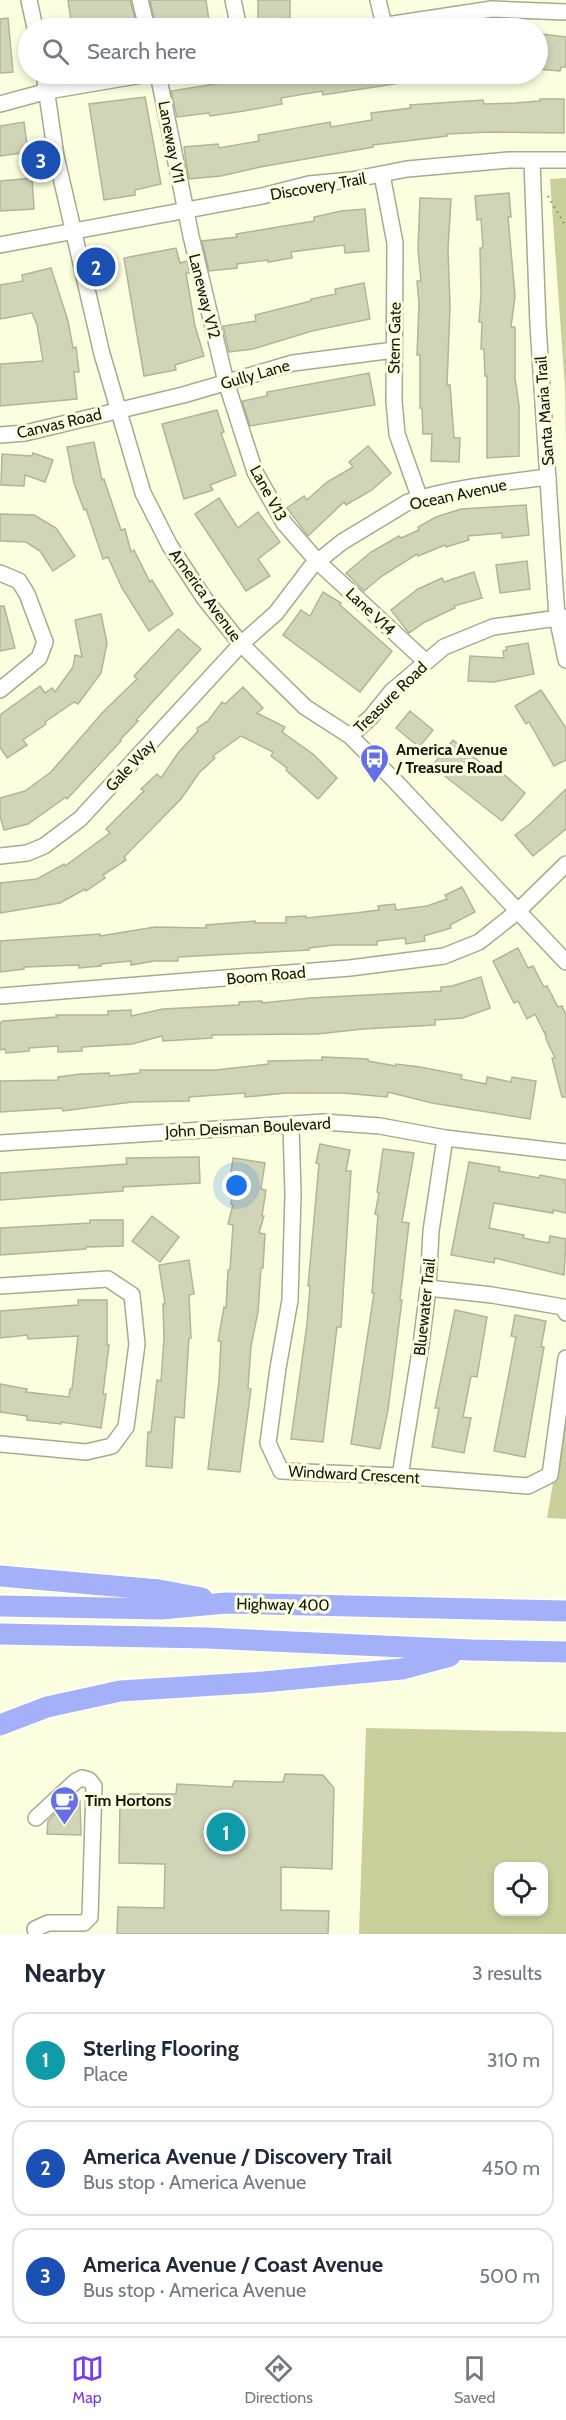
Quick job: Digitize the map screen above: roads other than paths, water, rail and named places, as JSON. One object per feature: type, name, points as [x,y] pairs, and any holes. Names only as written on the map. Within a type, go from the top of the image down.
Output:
[{"type":"highway","points":[[0,1576],[159,1590],[226,1603]]},
{"type":"highway","name":"Highway 400","points":[[0,1606],[160,1609],[226,1603],[566,1611]]},
{"type":"highway","points":[[0,1634],[207,1638],[566,1652]]},
{"type":"highway","points":[[0,1725],[47,1707],[120,1691],[263,1682],[402,1669],[471,1650]]},
{"type":"street","points":[[29,0],[33,18]]},
{"type":"street","points":[[140,0],[144,18]]},
{"type":"street","points":[[233,0],[237,18]]},
{"type":"street","points":[[378,0],[382,18]]},
{"type":"street","points":[[431,18],[492,9],[566,12]]},
{"type":"street","name":"America Avenue","points":[[46,84],[56,156],[102,354],[143,493],[165,535],[204,598],[241,644],[305,707],[350,736],[566,962]]},
{"type":"street","points":[[0,104],[48,91],[89,84]]},
{"type":"street","name":"Laneway V11","points":[[160,84],[185,210]]},
{"type":"street","name":"Discovery Trail","points":[[0,245],[309,184],[382,175],[406,169],[509,160],[566,160]]},
{"type":"street","name":"Santa Maria Trail","points":[[532,161],[538,325],[548,477],[566,660]]},
{"type":"street","name":"Stern Gate","points":[[382,175],[395,243],[393,401],[397,434],[420,498]]},
{"type":"street","name":"Laneway V12","points":[[185,210],[226,381]]},
{"type":"street","name":"Gully Lane","points":[[118,409],[183,395],[293,363],[394,350]]},
{"type":"street","name":"Lane V13","points":[[226,381],[255,472],[284,523],[318,561]]},
{"type":"street","name":"Canvas Road","points":[[0,435],[25,433],[118,409]]},
{"type":"street","name":"Ocean Avenue","points":[[241,644],[276,613],[318,561],[360,531],[408,502],[476,487],[548,477]]},
{"type":"street","name":"Lane V14","points":[[318,561],[425,661]]},
{"type":"street","points":[[0,573],[19,581],[45,642],[39,658],[0,690]]},
{"type":"street","name":"Treasure Road","points":[[350,736],[371,717],[392,691],[444,647],[493,627],[562,617]]},
{"type":"street","name":"Gale Way","points":[[0,856],[27,853],[44,846],[80,819],[241,644]]},
{"type":"street","name":"Boom Road","points":[[0,996],[350,968],[444,956],[479,942],[518,911],[566,864]]},
{"type":"street","name":"John Deisman Boulevard","points":[[0,1143],[324,1122],[380,1126],[445,1138],[566,1152]]},
{"type":"street","name":"Windward Crescent","points":[[291,1125],[293,1194],[290,1300],[268,1443],[281,1471],[400,1476],[528,1486],[550,1474],[566,1358]]},
{"type":"street","name":"Bluewater Trail","points":[[400,1476],[428,1288],[431,1231],[445,1138]]},
{"type":"street","points":[[0,1286],[108,1279],[132,1296],[137,1344],[126,1427],[112,1446],[86,1452],[0,1444]]},
{"type":"street","points":[[428,1288],[492,1295],[563,1307],[566,1313]]},
{"type":"street","points":[[35,1929],[48,1923],[84,1923],[90,1917],[94,1786],[89,1780],[82,1778],[76,1781],[36,1818]]},
{"type":"place","name":"America Avenue / Coast Avenue","points":[[41,160]]},
{"type":"place","name":"America Avenue / Discovery Trail","points":[[96,267]]},
{"type":"place","name":"America Avenue / Treasure Road","points":[[375,784]]},
{"type":"place","name":"Tim Hortons","points":[[64,1826]]},
{"type":"place","name":"Sterling Flooring","points":[[226,1832]]}]
